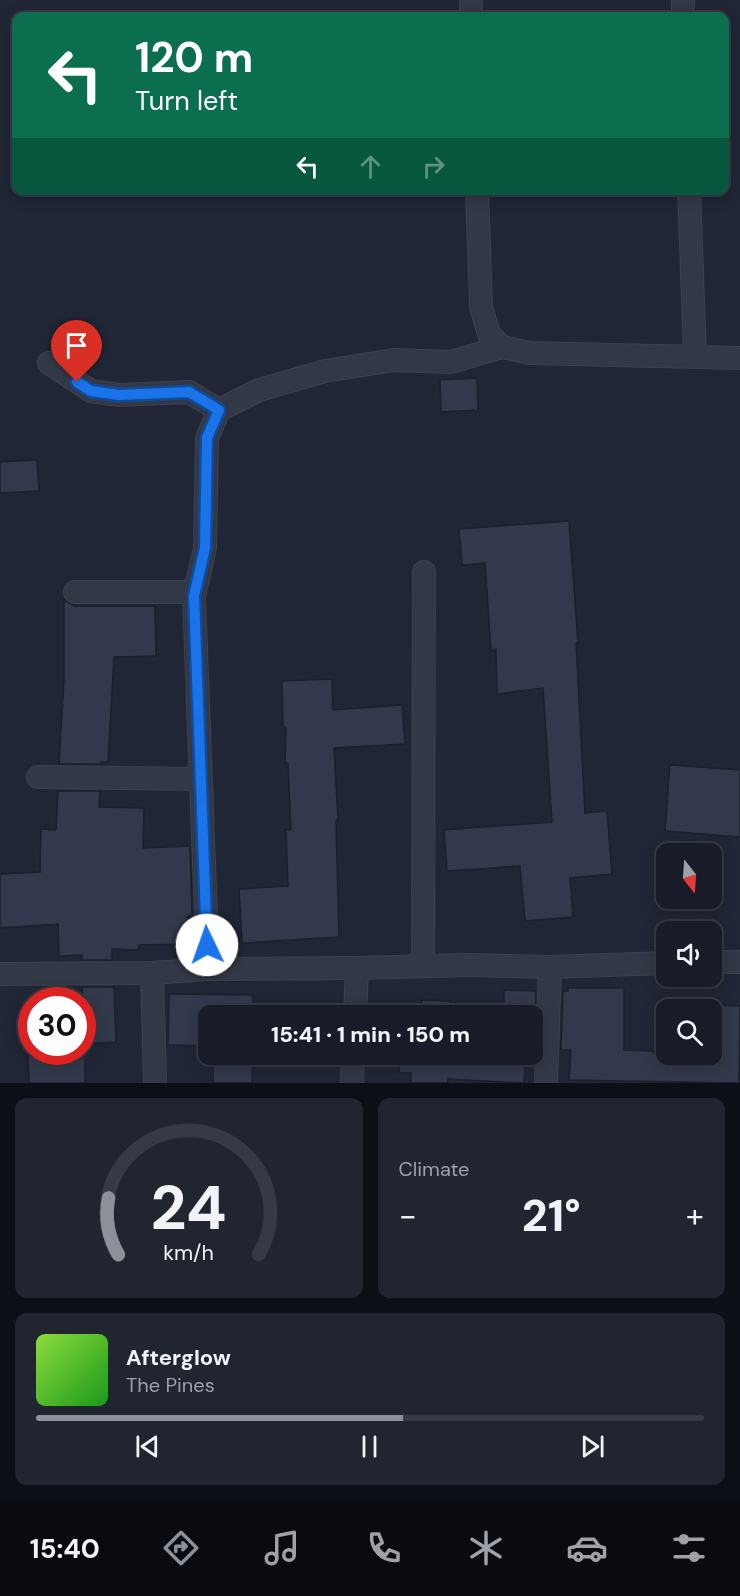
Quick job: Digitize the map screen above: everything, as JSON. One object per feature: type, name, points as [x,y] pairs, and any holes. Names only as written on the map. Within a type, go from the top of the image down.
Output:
[{"type":"street","points":[[477,195],[481,307],[489,334],[502,347]]},
{"type":"street","points":[[689,195],[695,356]]},
{"type":"street","points":[[208,969],[194,596],[205,548],[207,438],[219,410],[259,390],[325,371],[394,360],[451,362],[502,347],[530,353],[740,358]]},
{"type":"street","points":[[49,363],[91,391],[119,395],[189,392],[219,410]]},
{"type":"street","points":[[423,966],[424,572]]},
{"type":"street","points":[[75,592],[186,592],[194,596]]},
{"type":"street","points":[[38,777],[200,779]]},
{"type":"street","points":[[722,962],[740,962]]},
{"type":"street","points":[[0,974],[152,973],[208,969],[357,968],[469,964],[550,967],[656,963]]},
{"type":"street","points":[[546,1083],[550,967]]},
{"type":"street","points":[[355,1005],[357,968]]},
{"type":"street","points":[[152,973],[155,1083]]},
{"type":"street","points":[[352,1083],[353,1065]]},
{"type":"building","points":[[477,378],[478,410],[441,412],[440,380]]},
{"type":"building","points":[[37,460],[39,491],[0,493],[0,462]]},
{"type":"building","points":[[569,521],[578,643],[576,643],[585,813],[607,811],[612,874],[570,878],[573,917],[525,921],[520,866],[447,871],[444,830],[552,822],[543,688],[497,694],[496,649],[491,650],[485,563],[462,565],[459,529]]},
{"type":"building","points":[[64,600],[75,606],[155,606],[156,656],[114,657],[108,762],[101,762],[101,764],[59,764],[64,680]]},
{"type":"building","points":[[332,679],[333,710],[402,705],[405,744],[334,748],[338,820],[336,820],[339,937],[242,943],[239,889],[288,886],[286,830],[291,830],[288,763],[285,763],[286,728],[283,728],[282,681]]},
{"type":"building","points":[[670,765],[740,770],[740,837],[665,831]]},
{"type":"building","points":[[58,791],[100,791],[99,807],[144,808],[143,848],[190,846],[192,916],[188,916],[188,944],[139,945],[138,950],[112,949],[112,960],[82,960],[82,955],[59,956],[58,924],[0,928],[0,874],[40,872],[41,829],[56,830]]},
{"type":"building","points":[[96,987],[114,987],[116,1042],[96,1043]]},
{"type":"building","points":[[568,988],[624,988],[624,1050],[654,1051],[656,1065],[722,1065],[722,1005],[740,1006],[739,1083],[569,1080],[571,1050],[561,1050],[563,991],[568,991]]},
{"type":"building","points":[[504,990],[536,991],[536,1005],[504,1005]]},
{"type":"building","points":[[169,994],[253,995],[253,1005],[198,1005],[198,1046],[168,1045]]},
{"type":"building","points":[[422,1000],[450,1001],[450,1005],[422,1005]]},
{"type":"building","points":[[28,1065],[85,1065],[85,1083],[29,1083]]},
{"type":"building","points":[[213,1065],[253,1065],[252,1083],[213,1083]]},
{"type":"building","points":[[399,1065],[525,1065],[524,1083],[448,1079],[448,1083],[411,1083],[411,1073],[399,1073]]},
{"type":"route","points":[[77,382],[91,391],[119,395],[189,392],[219,410],[207,438],[205,548],[194,596],[207,945]]}]
